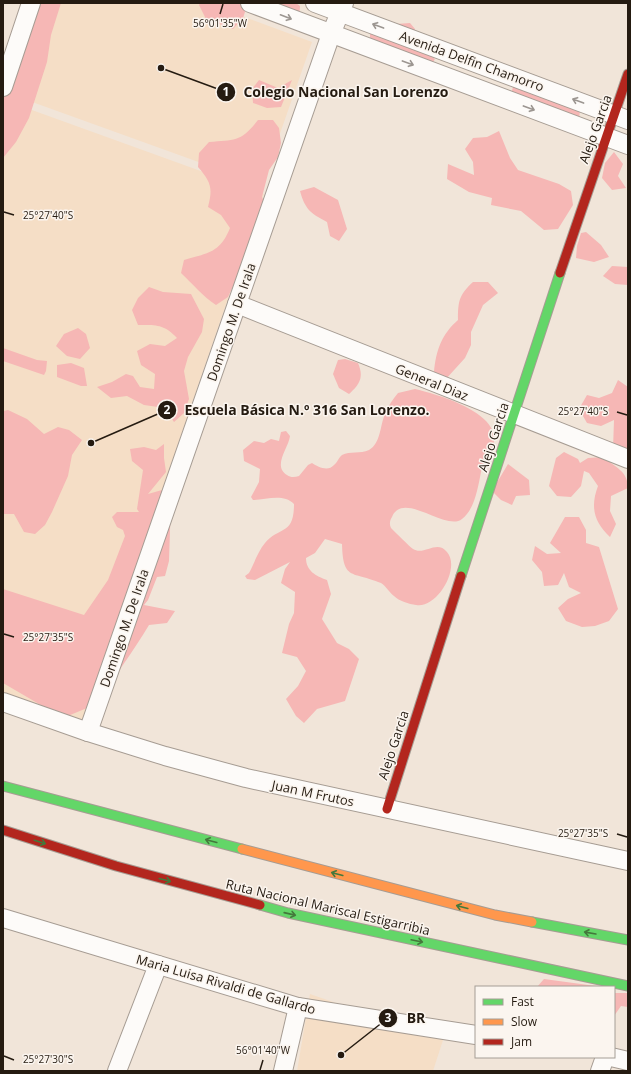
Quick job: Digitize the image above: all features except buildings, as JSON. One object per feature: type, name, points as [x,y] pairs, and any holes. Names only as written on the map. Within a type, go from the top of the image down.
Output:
[{"type":"main road","name":"Alejo Garcia","points":[[387,809],[605,136],[621,117],[628,74]]},
{"type":"main road","points":[[3,786],[495,915],[628,940]]},
{"type":"main road","name":"Ruta Nacional Mariscal Estigarribia","points":[[3,830],[116,866],[288,913],[628,986]]},
{"type":"street","points":[[3,87],[31,3]]},
{"type":"street","name":"Avenida Delfin Chamorro","points":[[250,3],[628,145]]},
{"type":"street","name":"Avenida Delfin Chamorro","points":[[315,3],[342,8],[621,117]]},
{"type":"street","name":"Domingo M. De Irala","points":[[88,732],[331,34],[342,8]]},
{"type":"street","name":"General Diaz","points":[[237,304],[628,459]]},
{"type":"street","name":"Juan M Frutos","points":[[3,702],[88,732],[165,756],[246,778],[628,861]]},
{"type":"street","name":"Maria Luisa Rivaldi de Gallardo","points":[[3,918],[298,1007],[475,1035]]},
{"type":"street","points":[[117,1071],[158,965]]},
{"type":"street","points":[[283,1071],[298,1007]]},
{"type":"street","points":[[600,1071],[605,1058]]},
{"type":"street","points":[[615,1058],[628,1061]]},
{"type":"shaded area","points":[[31,3],[61,3],[51,35],[47,62],[29,118],[16,142],[3,158],[3,84]]},
{"type":"shaded area","points":[[41,3],[207,3],[312,42],[262,185],[10,94]]},
{"type":"shaded area","points":[[200,3],[248,3],[243,18],[233,29],[206,19],[199,5]]},
{"type":"shaded area","points":[[279,3],[296,3],[300,6],[299,20],[275,5]]},
{"type":"shaded area","points":[[410,23],[415,29],[412,42],[435,59],[427,71],[370,49],[370,34],[396,24]]},
{"type":"shaded area","points":[[259,80],[278,88],[292,80],[281,107],[267,108],[253,103],[252,89]]},
{"type":"shaded area","points":[[514,84],[580,109],[579,121],[510,97]]},
{"type":"shaded area","points":[[7,101],[264,194],[83,720],[3,692],[3,114]]},
{"type":"shaded area","points":[[258,120],[273,120],[279,128],[281,143],[278,157],[269,170],[262,197],[268,210],[228,297],[216,305],[202,294],[181,273],[184,260],[212,251],[222,243],[230,228],[221,215],[208,207],[210,186],[206,177],[198,167],[199,153],[209,142],[231,140],[242,136]]},
{"type":"shaded area","points":[[499,131],[510,158],[518,170],[559,184],[571,191],[573,205],[558,229],[544,230],[521,211],[491,205],[492,198],[469,192],[447,179],[448,164],[474,175],[473,162],[465,149],[473,138],[487,137]]},
{"type":"shaded area","points":[[614,152],[623,164],[618,176],[626,188],[612,190],[602,178],[605,163]]},
{"type":"shaded area","points":[[314,187],[338,200],[347,229],[339,241],[330,236],[327,222],[312,213],[304,202],[300,191]]},
{"type":"shaded area","points":[[586,232],[601,245],[609,257],[594,262],[576,258],[577,246],[581,233]]},
{"type":"shaded area","points":[[612,266],[628,267],[628,285],[615,284],[603,276]]},
{"type":"shaded area","points":[[473,282],[488,282],[498,293],[483,305],[471,332],[471,345],[465,358],[445,380],[434,372],[438,350],[452,325],[458,320],[460,299]]},
{"type":"shaded area","points":[[149,287],[163,292],[191,294],[204,319],[202,332],[188,357],[184,371],[189,399],[184,413],[174,422],[167,412],[158,407],[144,405],[127,396],[111,398],[97,387],[112,382],[126,374],[133,376],[140,387],[154,389],[155,374],[141,365],[137,351],[150,344],[165,346],[177,338],[168,330],[159,326],[138,325],[132,310],[138,298]]},
{"type":"shaded area","points":[[78,328],[86,334],[90,348],[80,359],[67,356],[56,346],[64,334]]},
{"type":"shaded area","points":[[3,348],[37,360],[47,361],[44,375],[3,361]]},
{"type":"shaded area","points":[[345,359],[358,363],[361,372],[360,380],[349,394],[339,388],[333,374],[338,360]]},
{"type":"shaded area","points":[[71,363],[84,368],[87,386],[81,386],[57,377],[57,365]]},
{"type":"shaded area","points":[[618,380],[628,387],[628,457],[613,449],[614,420],[601,426],[587,423],[579,409],[587,395],[599,398],[612,393]]},
{"type":"shaded area","points":[[415,389],[451,400],[477,413],[486,421],[493,431],[493,445],[482,468],[473,504],[462,519],[455,522],[415,509],[405,508],[398,510],[391,519],[391,528],[413,549],[422,551],[435,547],[443,548],[451,559],[449,577],[445,586],[432,601],[424,605],[404,602],[396,598],[381,583],[351,573],[344,564],[342,544],[325,539],[315,553],[306,558],[306,563],[310,570],[319,577],[327,580],[331,594],[322,619],[337,643],[349,649],[359,659],[345,701],[317,709],[304,723],[296,716],[286,699],[298,686],[306,671],[297,657],[282,653],[289,624],[294,613],[295,592],[281,583],[285,569],[290,562],[255,580],[247,579],[245,576],[249,573],[265,543],[275,534],[289,526],[293,514],[294,504],[280,498],[253,500],[251,497],[259,482],[260,469],[244,461],[243,450],[254,441],[264,443],[271,439],[279,441],[281,432],[286,431],[290,436],[282,456],[281,467],[287,475],[292,477],[299,476],[308,465],[312,463],[320,467],[332,467],[342,455],[366,451],[373,447],[378,438],[386,411],[394,398],[398,393]]},
{"type":"shaded area","points":[[8,410],[27,419],[44,434],[58,427],[69,430],[82,440],[72,455],[68,476],[52,512],[45,525],[35,534],[24,532],[14,514],[3,514],[3,411]]},
{"type":"shaded area","points":[[164,444],[166,472],[148,494],[162,490],[171,500],[169,561],[165,576],[157,577],[148,600],[144,605],[175,611],[167,623],[149,625],[99,703],[63,718],[3,683],[3,589],[84,615],[108,580],[125,536],[123,530],[117,527],[112,517],[117,512],[139,512],[137,509],[143,470],[132,461],[130,449],[144,447],[156,450]]},
{"type":"shaded area","points":[[564,452],[578,459],[580,463],[588,458],[603,457],[620,470],[626,477],[628,488],[611,496],[610,511],[616,524],[610,537],[600,526],[595,514],[594,501],[598,486],[589,473],[584,471],[581,486],[571,497],[557,496],[549,486],[556,458]]},
{"type":"shaded area","points":[[508,464],[529,480],[530,495],[516,496],[512,505],[501,500],[492,491]]},
{"type":"shaded area","points":[[565,517],[579,517],[586,530],[586,543],[599,547],[618,609],[609,621],[595,626],[582,627],[566,621],[558,608],[568,599],[581,593],[569,587],[564,573],[558,585],[544,586],[542,572],[532,560],[535,546],[547,554],[561,553],[550,543]]},
{"type":"shaded area","points":[[544,979],[596,986],[538,986]]},
{"type":"shaded area","points":[[615,993],[628,993],[628,1007],[621,1006],[615,1015]]},
{"type":"shaded area","points":[[310,994],[443,1040],[433,1071],[297,1071]]},
{"type":"traffic: fast","points":[[461,576],[560,273]]},
{"type":"traffic: fast","points":[[3,786],[242,849]]},
{"type":"traffic: fast","points":[[260,905],[288,913],[628,986]]},
{"type":"traffic: fast","points":[[532,922],[628,940]]},
{"type":"traffic: slow","points":[[242,849],[495,915],[532,922]]},
{"type":"traffic: jam","points":[[560,273],[628,74]]},
{"type":"traffic: jam","points":[[387,809],[461,576]]},
{"type":"traffic: jam","points":[[3,830],[116,866],[260,905]]},
{"type":"place","name":"Colegio Nacional San Lorenzo","points":[[161,68]]},
{"type":"place","name":"Escuela Básica N.º 316 San Lorenzo.","points":[[91,443]]},
{"type":"place","name":"BR","points":[[341,1055]]}]
